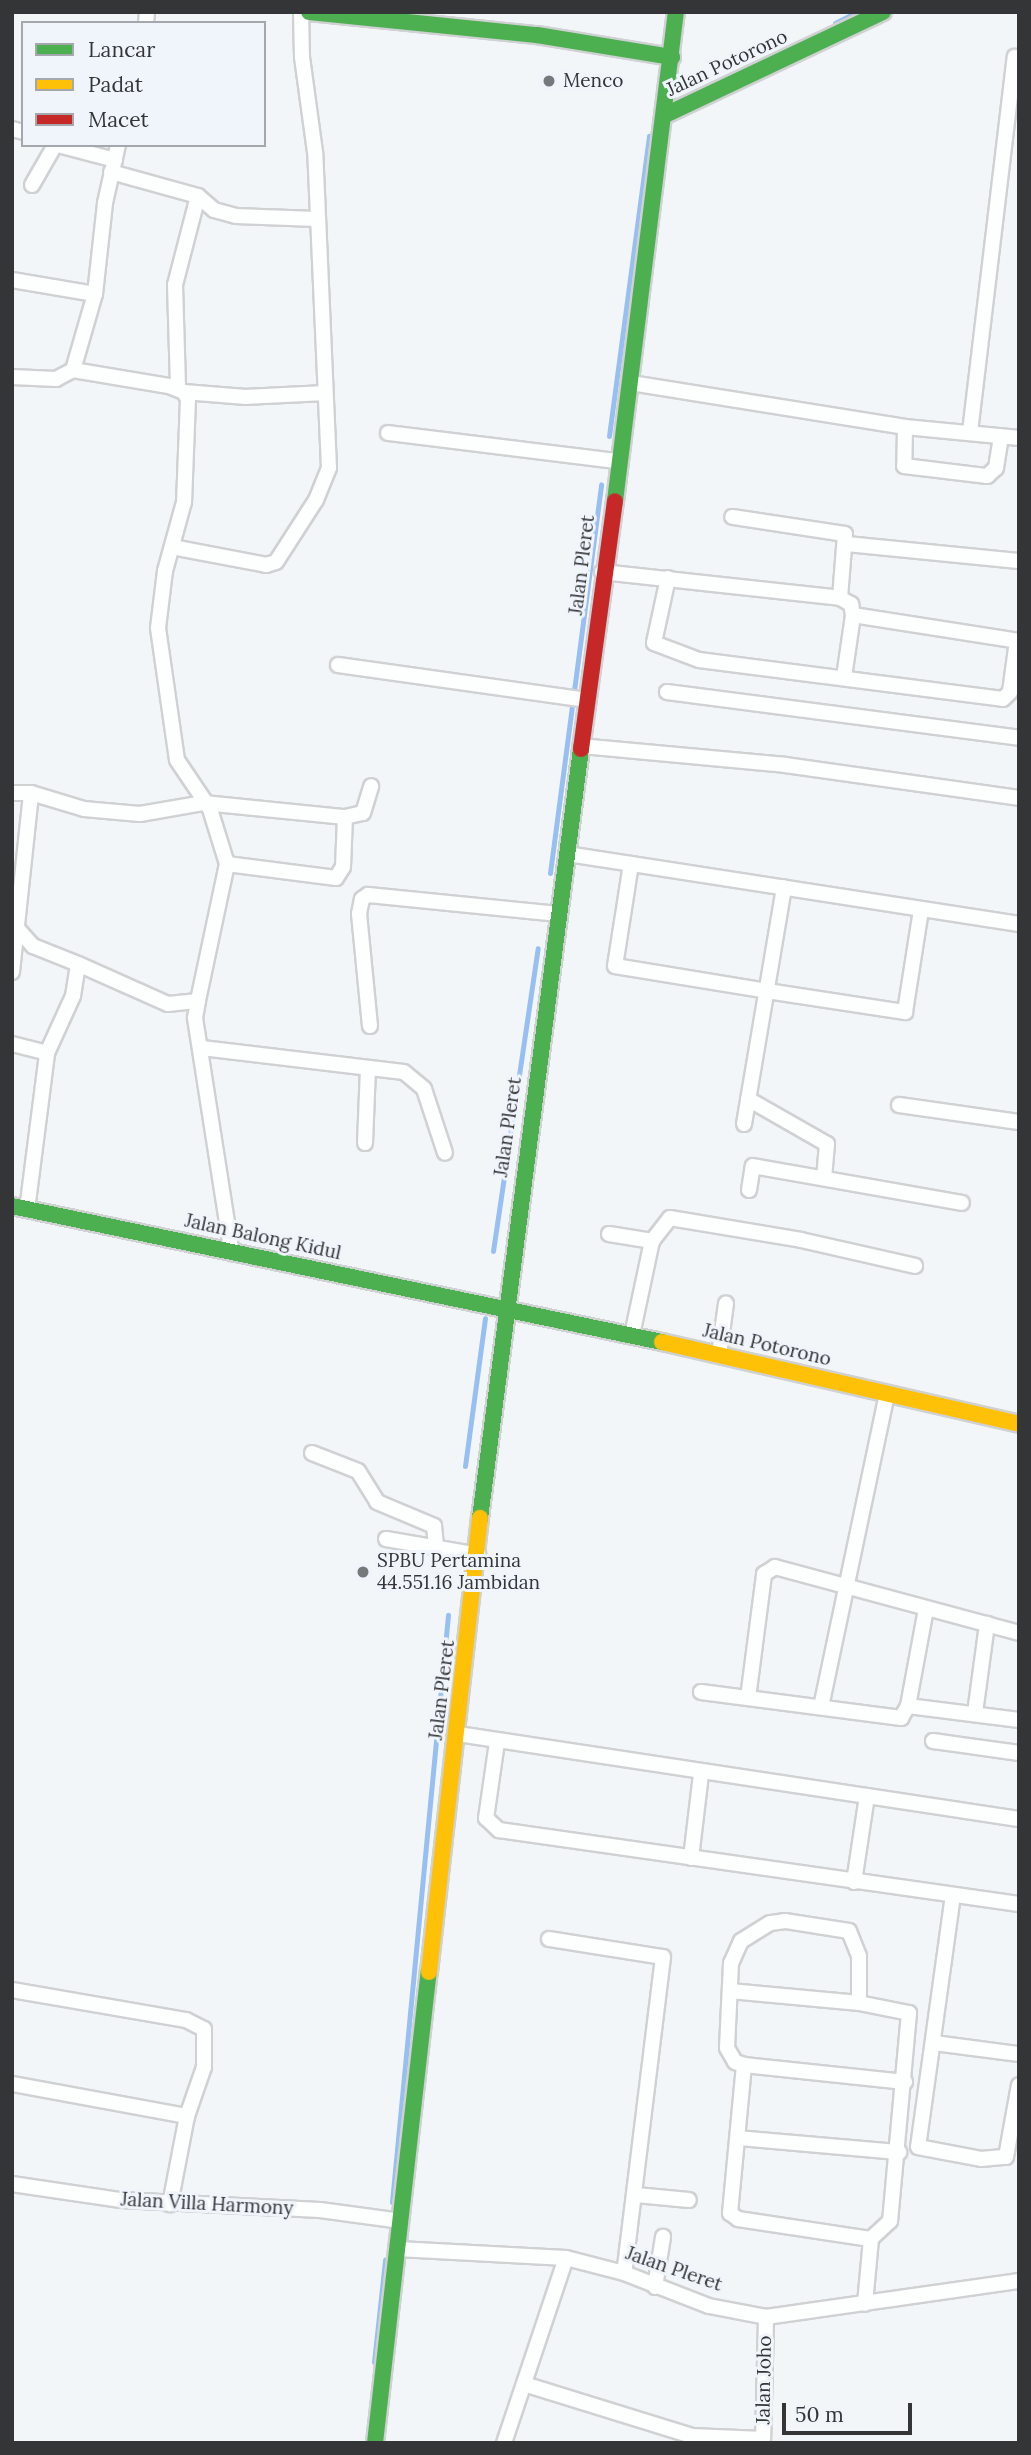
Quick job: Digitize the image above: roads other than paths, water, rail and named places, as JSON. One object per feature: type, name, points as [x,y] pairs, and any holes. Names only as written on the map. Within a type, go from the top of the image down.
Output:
[{"type":"main road","points":[[310,12],[537,36],[672,57]]},
{"type":"main road","name":"Jalan Pleret","points":[[375,2443],[479,1555],[504,1311],[559,914],[617,461],[631,383],[676,12]]},
{"type":"main road","name":"Jalan Potorono","points":[[664,115],[883,12]]},
{"type":"main road","name":"Jalan Balong Kidul","points":[[20,1208],[504,1311]]},
{"type":"main road","name":"Jalan Potorono","points":[[504,1311],[632,1335],[1019,1424]]},
{"type":"street","points":[[172,547],[266,565],[276,562],[316,500],[329,468],[324,393],[327,361],[319,304],[315,152],[302,57],[301,12]]},
{"type":"street","points":[[970,432],[1016,81],[1015,57]]},
{"type":"street","points":[[32,185],[56,147]]},
{"type":"street","points":[[62,147],[198,196],[214,210],[236,216],[316,219]]},
{"type":"street","points":[[73,370],[95,294],[118,147]]},
{"type":"street","points":[[198,196],[175,285],[181,391],[189,418],[184,502],[172,547],[158,628],[177,760],[204,803],[227,864],[195,1018],[202,1048],[232,1252]]},
{"type":"street","points":[[12,280],[95,294]]},
{"type":"street","points":[[12,377],[56,379],[73,370],[181,391],[246,397],[324,393]]},
{"type":"street","points":[[631,383],[905,427],[1019,438]]},
{"type":"street","points":[[905,427],[904,467],[987,476],[996,468],[1001,436]]},
{"type":"street","points":[[388,433],[617,461]]},
{"type":"street","points":[[732,517],[844,533],[846,544],[840,598]]},
{"type":"street","points":[[846,544],[1019,561]]},
{"type":"street","points":[[602,572],[840,598],[851,604],[853,615],[844,677]]},
{"type":"street","points":[[668,578],[654,643],[660,649],[699,660],[1003,699],[1010,692],[1018,641],[853,615]]},
{"type":"street","points":[[338,664],[586,700]]},
{"type":"street","points":[[667,692],[1019,738]]},
{"type":"street","points":[[581,746],[785,765],[1019,798]]},
{"type":"street","points":[[12,793],[31,793],[84,809],[140,814],[204,803],[345,817],[363,813],[371,786]]},
{"type":"street","points":[[12,972],[14,922],[31,793]]},
{"type":"street","points":[[227,864],[336,878],[343,867],[345,817]]},
{"type":"street","points":[[566,854],[1019,924]]},
{"type":"street","points":[[631,864],[615,966],[767,991],[905,1012],[921,909]]},
{"type":"street","points":[[744,1124],[784,887]]},
{"type":"street","points":[[370,1026],[359,914],[362,899],[369,895],[559,914]]},
{"type":"street","points":[[14,922],[33,946],[168,1003],[198,1001]]},
{"type":"street","points":[[20,1208],[47,1053],[73,996],[78,964]]},
{"type":"street","points":[[12,1044],[47,1053]]},
{"type":"street","points":[[202,1048],[413,1076],[424,1089],[445,1153]]},
{"type":"street","points":[[365,1143],[368,1069]]},
{"type":"street","points":[[748,1099],[827,1144],[824,1178]]},
{"type":"street","points":[[900,1105],[1019,1122]]},
{"type":"street","points":[[748,1190],[753,1166],[962,1203]]},
{"type":"street","points":[[632,1335],[652,1241],[670,1218],[802,1240],[915,1266]]},
{"type":"street","points":[[609,1234],[652,1241]]},
{"type":"street","points":[[719,1355],[726,1303]]},
{"type":"street","points":[[821,1707],[844,1585],[887,1395]]},
{"type":"street","points":[[312,1453],[358,1471],[377,1502],[434,1526],[436,1544]]},
{"type":"street","points":[[386,1539],[436,1544],[479,1555]]},
{"type":"street","points":[[748,1698],[767,1569],[789,1567],[926,1609],[1019,1633]]},
{"type":"street","points":[[701,1692],[901,1718],[908,1706],[926,1609]]},
{"type":"street","points":[[975,1713],[987,1625]]},
{"type":"street","points":[[908,1706],[1019,1720]]},
{"type":"street","points":[[458,1734],[701,1774],[1019,1819]]},
{"type":"street","points":[[933,1741],[1019,1753]]},
{"type":"street","points":[[497,1742],[486,1818],[489,1826],[854,1882],[1019,1904]]},
{"type":"street","points":[[691,1858],[701,1774]]},
{"type":"street","points":[[854,1882],[867,1796]]},
{"type":"street","points":[[953,1895],[921,2150],[981,2159],[1006,2157],[1019,2085]]},
{"type":"street","points":[[859,2003],[861,1967],[849,1931],[785,1921],[756,1929],[741,1941],[731,1963],[727,2048],[735,2062],[744,2065],[905,2082]]},
{"type":"street","points":[[549,1939],[663,1957],[636,2195],[624,2273]]},
{"type":"street","points":[[12,1990],[196,2022],[206,2041],[204,2067],[187,2116],[170,2204]]},
{"type":"street","points":[[730,1991],[859,2003],[909,2013],[899,2152],[890,2221],[871,2239],[865,2304]]},
{"type":"street","points":[[934,2043],[1019,2054]]},
{"type":"street","points":[[744,2065],[733,2217],[871,2239]]},
{"type":"street","points":[[12,2084],[187,2116]]},
{"type":"street","points":[[738,2138],[899,2152]]},
{"type":"street","name":"Jalan Villa Harmony","points":[[12,2184],[170,2204],[320,2210],[401,2221]]},
{"type":"street","points":[[636,2195],[689,2200]]},
{"type":"street","points":[[655,2287],[663,2238]]},
{"type":"street","name":"Jalan Pleret","points":[[398,2249],[566,2258],[624,2273],[709,2306],[766,2316],[1019,2281]]},
{"type":"street","points":[[504,2443],[566,2258]]},
{"type":"street","name":"Jalan Joho","points":[[763,2441],[766,2316]]},
{"type":"street","points":[[524,2385],[668,2430],[711,2440],[763,2441]]},
{"type":"waterway","points":[[835,23],[857,12]]},
{"type":"waterway","points":[[609,436],[649,136]]},
{"type":"waterway","points":[[550,873],[601,484]]},
{"type":"waterway","points":[[493,1251],[538,948]]},
{"type":"waterway","points":[[465,1466],[485,1318]]},
{"type":"waterway","points":[[392,2202],[448,1615]]},
{"type":"waterway","points":[[374,2362],[385,2260]]},
{"type":"place","name":"Menco","points":[[549,81]]},
{"type":"place","name":"SPBU Pertamina 44.551.16 Jambidan","points":[[363,1572]]}]
